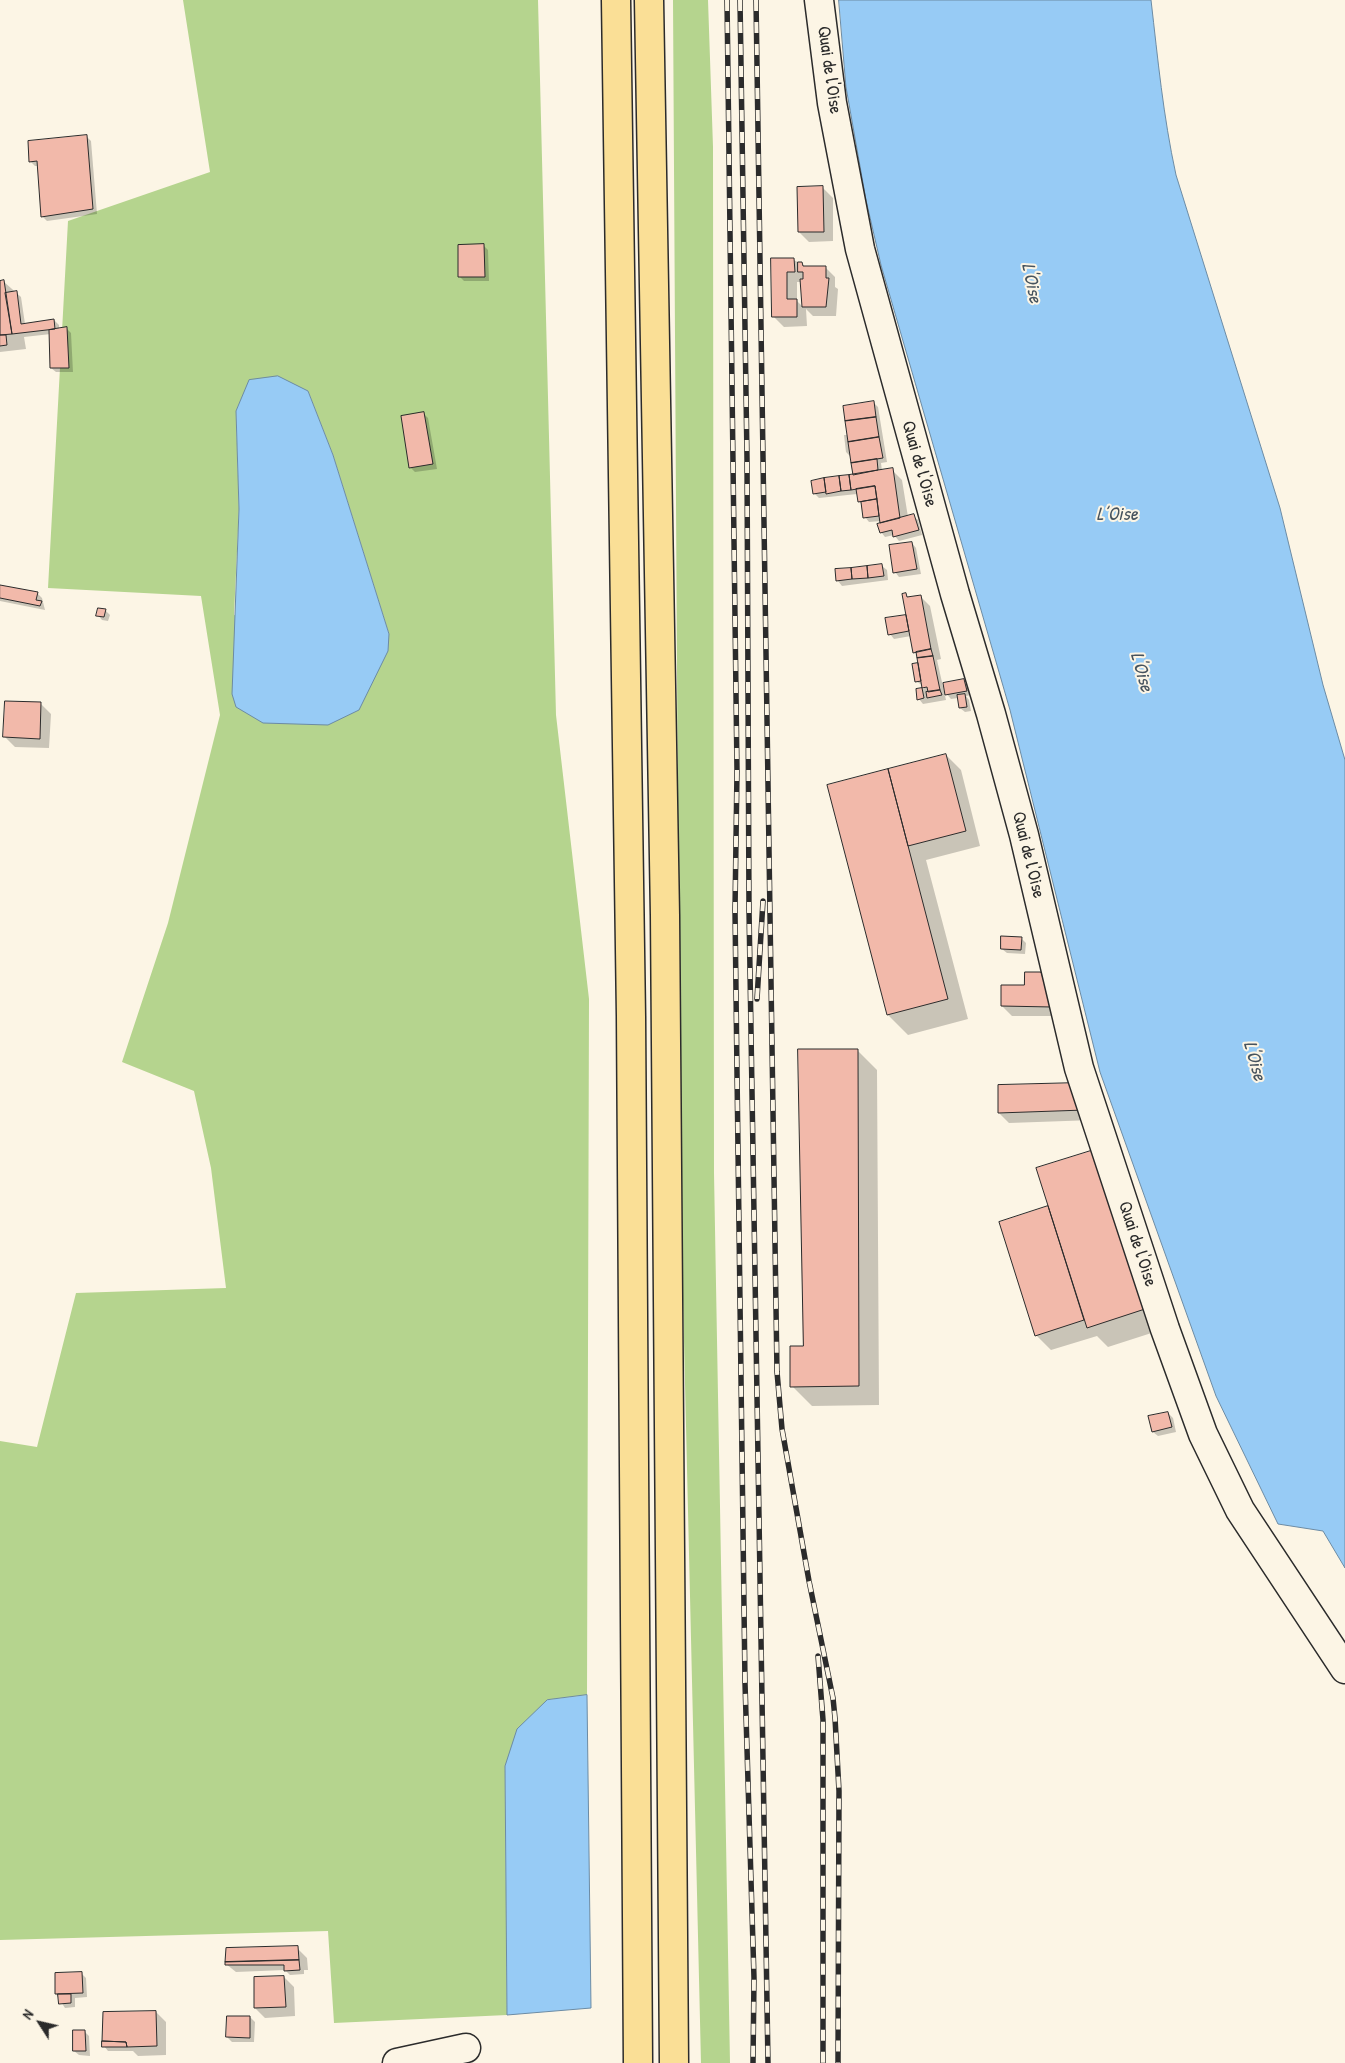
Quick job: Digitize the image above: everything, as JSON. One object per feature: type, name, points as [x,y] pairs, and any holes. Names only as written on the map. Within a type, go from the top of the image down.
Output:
[{"type":"highway","points":[[616,0],[631,1016],[638,2063]]},
{"type":"highway","points":[[649,0],[665,925],[674,2063]]},
{"type":"street","name":"Quai de l'Oise","points":[[820,0],[832,103],[860,249],[1024,835],[1079,1068],[1165,1329],[1203,1434],[1240,1510],[1345,1669]]},
{"type":"street","points":[[397,2063],[466,2048]]},
{"type":"green space","points":[[183,0],[538,0],[556,715],[589,999],[587,1695],[547,1700],[505,1766],[507,2015],[334,2023],[328,1931],[0,1940],[0,1441],[37,1447],[76,1293],[226,1288],[211,1168],[194,1091],[122,1062],[168,923],[220,715],[201,596],[48,588],[68,221],[210,172]],"holes":[[[250,380],[308,391],[333,455],[389,634],[234,615],[239,509],[236,411]]]},
{"type":"green space","points":[[673,0],[708,0],[713,147],[714,1173],[730,2063],[701,2063],[680,1171]]},
{"type":"water","name":"L’Oise","points":[[839,0],[1151,0],[1164,109],[1176,175],[1280,508],[1323,685],[1345,760],[1345,1568],[1323,1531],[1278,1524],[1216,1396],[1100,1072],[1010,710],[881,265],[866,200],[846,87]]},
{"type":"water","points":[[278,376],[308,391],[333,455],[389,634],[388,651],[359,710],[328,725],[263,723],[236,707],[232,694],[239,509],[236,411],[249,380]]},
{"type":"water","points":[[587,1695],[591,2008],[507,2015],[505,1766],[517,1729],[547,1700]]},
{"type":"building","points":[[87,135],[93,209],[41,217],[37,161],[29,162],[28,141]]},
{"type":"building","points":[[823,186],[824,232],[798,232],[797,187]]},
{"type":"building","points":[[484,244],[485,277],[458,277],[458,245]]},
{"type":"building","points":[[771,258],[794,258],[795,272],[787,272],[787,299],[797,299],[797,317],[772,317]]},
{"type":"building","points":[[798,262],[802,262],[803,266],[826,266],[826,278],[829,278],[826,307],[802,307],[800,279],[803,279],[803,272],[798,272]]},
{"type":"building","points":[[4,280],[12,334],[0,335],[0,281]]},
{"type":"building","points":[[17,291],[21,324],[54,319],[55,329],[12,334],[5,293]]},
{"type":"building","points":[[67,327],[69,368],[50,368],[49,330]]},
{"type":"building","points":[[0,335],[6,335],[7,345],[0,346]]},
{"type":"building","points":[[874,401],[876,417],[845,421],[843,406]]},
{"type":"building","points":[[424,412],[433,464],[409,468],[401,416]]},
{"type":"building","points":[[876,417],[879,437],[848,442],[845,421]]},
{"type":"building","points":[[879,437],[883,458],[851,463],[848,442]]},
{"type":"building","points":[[877,459],[878,470],[853,475],[851,463]]},
{"type":"building","points":[[893,468],[900,518],[880,523],[875,486],[851,490],[849,475]]},
{"type":"building","points":[[849,475],[851,490],[841,491],[839,476]]},
{"type":"building","points":[[839,476],[841,491],[826,494],[824,478]]},
{"type":"building","points":[[824,478],[826,492],[813,494],[811,481]]},
{"type":"building","points":[[875,486],[877,499],[858,502],[856,489]]},
{"type":"building","points":[[877,499],[879,516],[863,518],[861,502]]},
{"type":"building","points":[[914,514],[919,530],[893,537],[892,530],[880,533],[877,524]]},
{"type":"building","points":[[912,542],[917,569],[893,573],[889,545]]},
{"type":"building","points":[[882,564],[884,576],[868,578],[867,566]]},
{"type":"building","points":[[867,566],[868,578],[852,579],[851,568]]},
{"type":"building","points":[[851,568],[852,579],[836,581],[835,569]]},
{"type":"building","points":[[0,585],[38,592],[36,600],[42,601],[40,606],[0,598]]},
{"type":"building","points":[[906,593],[907,597],[921,595],[931,649],[913,653],[902,594]]},
{"type":"building","points":[[98,608],[106,609],[104,617],[96,616]]},
{"type":"building","points":[[906,615],[909,631],[888,635],[885,618]]},
{"type":"building","points":[[931,649],[933,656],[917,658],[916,652]]},
{"type":"building","points":[[933,656],[940,690],[928,692],[927,687],[922,688],[917,658]]},
{"type":"building","points":[[918,663],[921,681],[915,682],[912,664]]},
{"type":"building","points":[[964,679],[967,691],[945,695],[943,683]]},
{"type":"building","points":[[922,688],[924,698],[917,700],[916,689]]},
{"type":"building","points":[[940,690],[942,695],[927,698],[926,692]]},
{"type":"building","points":[[965,694],[967,707],[959,708],[957,695]]},
{"type":"building","points":[[5,701],[41,702],[40,739],[3,737]]},
{"type":"building","points":[[946,754],[966,831],[908,846],[888,769]]},
{"type":"building","points":[[888,769],[948,999],[887,1015],[827,785]]},
{"type":"building","points":[[1001,936],[1022,937],[1021,950],[1001,949]]},
{"type":"building","points":[[1025,972],[1041,972],[1052,1007],[1001,1006],[1001,985],[1024,985]]},
{"type":"building","points":[[798,1049],[858,1049],[859,1386],[790,1387],[790,1346],[803,1346]]},
{"type":"building","points":[[1076,1083],[1085,1110],[998,1113],[998,1085]]},
{"type":"building","points":[[1097,1149],[1148,1308],[1087,1328],[1036,1168]]},
{"type":"building","points":[[1048,1206],[1084,1320],[1035,1336],[999,1222]]},
{"type":"building","points":[[1168,1412],[1172,1427],[1152,1432],[1148,1416]]},
{"type":"building","points":[[298,1946],[299,1960],[225,1962],[226,1948]]},
{"type":"building","points":[[299,1960],[300,1970],[284,1971],[284,1965],[225,1965],[225,1962]]},
{"type":"building","points":[[82,1972],[83,1993],[55,1994],[55,1973]]},
{"type":"building","points":[[284,1976],[286,2007],[254,2008],[254,1977]]},
{"type":"building","points":[[58,1994],[71,1994],[71,2003],[59,2004]]},
{"type":"building","points":[[156,2011],[157,2046],[127,2047],[126,2042],[102,2041],[103,2012]]},
{"type":"building","points":[[227,2016],[250,2016],[250,2038],[226,2037]]},
{"type":"building","points":[[73,2030],[85,2030],[86,2051],[73,2051]]},
{"type":"building","points":[[102,2041],[126,2042],[127,2047],[102,2047]]},
{"type":"railway","points":[[727,0],[737,771],[735,910],[737,1073],[745,1683],[754,1978],[753,2063]]},
{"type":"railway","points":[[740,0],[747,458],[749,910],[768,2063]]},
{"type":"railway","points":[[756,0],[777,1372],[782,1429],[809,1581],[833,1698],[835,1718],[839,1791],[838,2063]]},
{"type":"railway","points":[[757,999],[763,901]]},
{"type":"railway","points":[[818,1656],[823,1720],[823,2063]]},
{"type":"water label","name":"L'Oise","points":[[1031,283]]},
{"type":"water label","name":"L'Oise","points":[[1141,672]]},
{"type":"water label","name":"L'Oise","points":[[1254,1061]]}]
